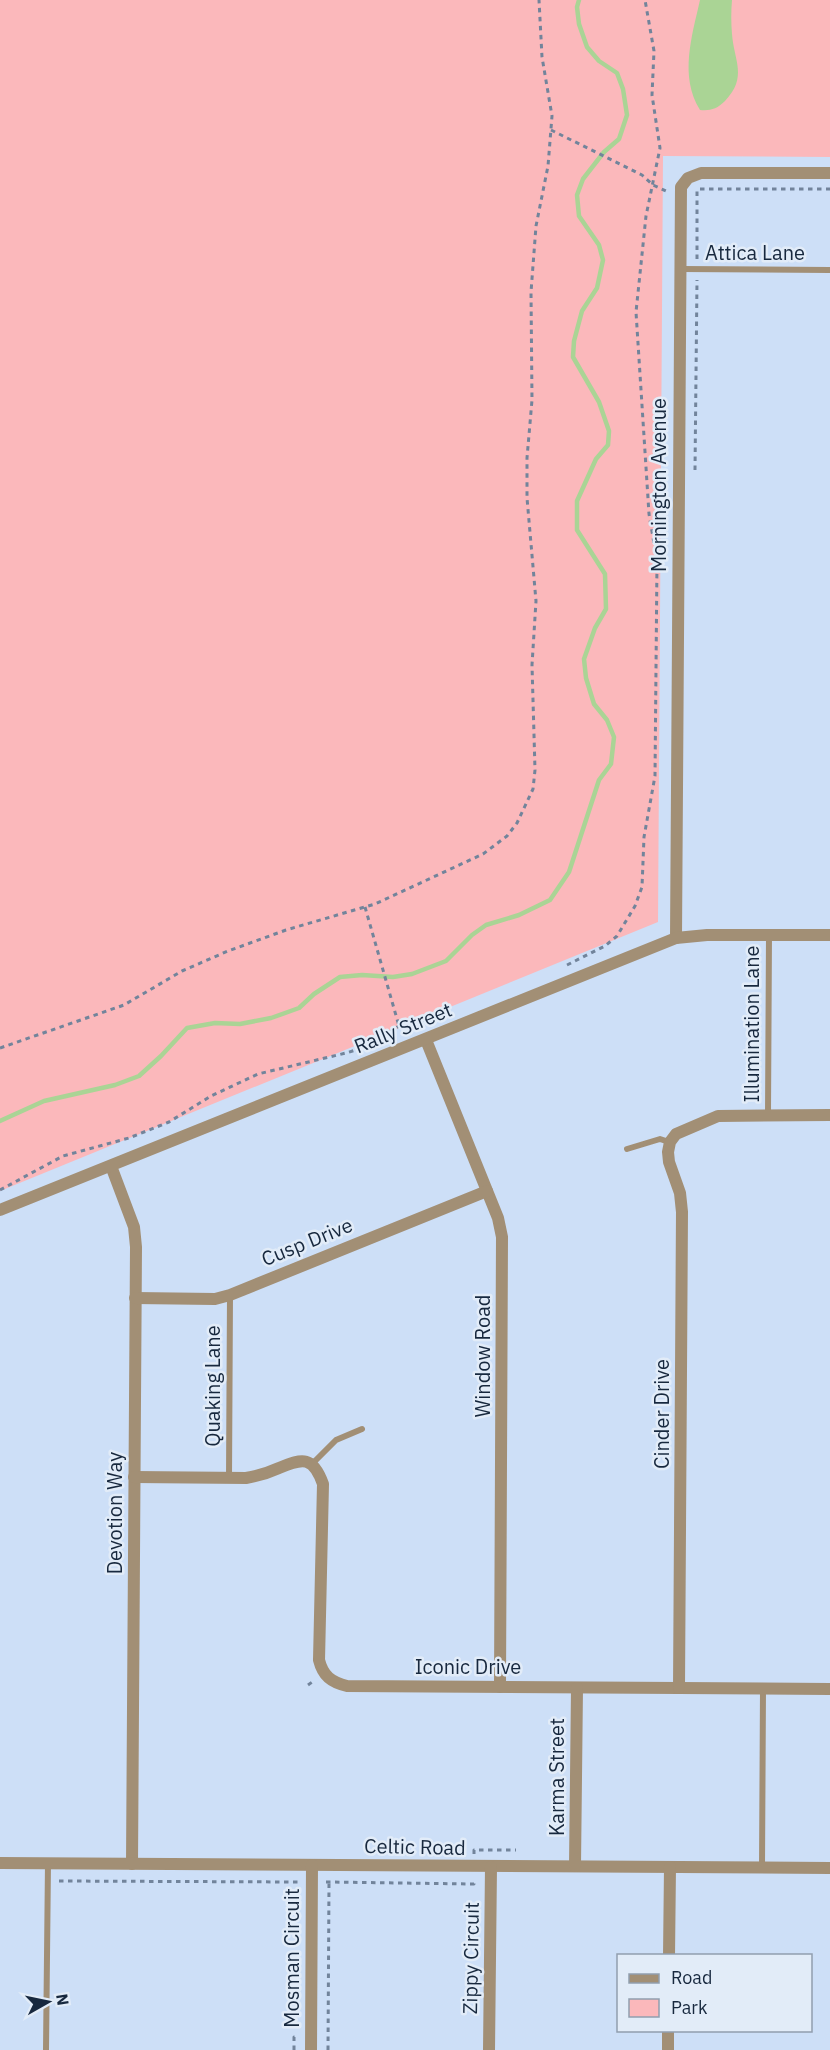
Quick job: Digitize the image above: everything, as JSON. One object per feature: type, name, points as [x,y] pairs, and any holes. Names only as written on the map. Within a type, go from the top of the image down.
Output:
[{"type":"street","name":"Mornington Avenue","points":[[676,938],[680,192],[684,182],[693,174],[701,172],[830,173]]},
{"type":"street","name":"Rally Street","points":[[0,1210],[676,938],[707,934],[830,935]]},
{"type":"street","name":"Window Road","points":[[426,1040],[498,1218],[503,1253],[500,1687]]},
{"type":"street","points":[[669,1142],[676,1134],[718,1116],[830,1115]]},
{"type":"street","name":"Cinder Drive","points":[[669,1142],[669,1162],[680,1193],[682,1212],[679,1688]]},
{"type":"street","name":"Devotion Way","points":[[111,1166],[134,1227],[136,1247],[132,1864]]},
{"type":"street","name":"Cusp Drive","points":[[135,1298],[215,1299],[230,1295],[488,1191]]},
{"type":"street","points":[[134,1477],[229,1478],[260,1475],[302,1460],[312,1464]]},
{"type":"street","name":"Iconic Drive","points":[[312,1464],[319,1472],[323,1484],[319,1660],[327,1678],[337,1684],[347,1686],[830,1689]]},
{"type":"street","name":"Karma Street","points":[[575,1866],[577,1688]]},
{"type":"street","name":"Celtic Road","points":[[0,1863],[830,1868]]},
{"type":"street","name":"Mosman Circuit","points":[[311,2050],[312,1865]]},
{"type":"street","name":"Zippy Circuit","points":[[489,2050],[491,1867]]},
{"type":"street","points":[[669,1954],[670,1867]]},
{"type":"street","points":[[668,2032],[668,2050]]},
{"type":"lane","name":"Attica Lane","points":[[679,268],[830,270]]},
{"type":"lane","name":"Illumination Lane","points":[[768,1114],[769,935]]},
{"type":"lane","points":[[627,1149],[660,1139],[669,1142]]},
{"type":"lane","name":"Quaking Lane","points":[[229,1478],[230,1295]]},
{"type":"lane","points":[[312,1464],[336,1440],[362,1429]]},
{"type":"lane","points":[[762,1868],[763,1689]]},
{"type":"lane","points":[[46,2050],[48,1863]]},
{"type":"path","points":[[0,1048],[124,1005],[182,972],[228,951],[286,930],[365,908],[483,854],[495,846],[517,823],[532,789],[535,770],[532,665],[536,601],[527,498],[527,458],[532,400],[531,292],[536,226],[548,166],[551,130],[551,107],[540,36],[539,0]]},
{"type":"path","points":[[563,967],[605,946],[617,936],[635,906],[642,887],[644,837],[655,777],[657,561],[649,514],[636,312],[644,235],[660,148],[652,95],[654,51],[645,0]]},
{"type":"path","points":[[551,130],[642,175],[653,185]]},
{"type":"path","points":[[695,470],[697,189]]},
{"type":"path","points":[[365,908],[399,1026]]},
{"type":"path","points":[[0,1190],[63,1156],[121,1140],[169,1122],[211,1096],[258,1074],[366,1047],[399,1026],[444,1015]]},
{"type":"path","points":[[327,2050],[329,1882]]},
{"type":"green space","points":[[0,0],[830,0],[830,157],[663,156],[658,922],[0,1191]]},
{"type":"shaded area","points":[[700,0],[732,0],[732,34],[738,69],[736,84],[732,92],[719,106],[707,110],[700,110],[694,97],[689,70],[691,42]]},
{"type":"waterway","points":[[0,1121],[44,1101],[115,1085],[139,1076],[187,1028],[215,1023],[240,1024],[271,1018],[299,1008],[314,994],[340,977],[362,975],[393,977],[412,974],[446,961],[472,935],[486,925],[519,915],[550,900],[569,872],[599,780],[611,764],[614,737],[607,720],[594,704],[586,678],[584,659],[595,628],[606,609],[605,574],[577,530],[577,501],[596,459],[608,445],[609,431],[599,402],[573,357],[574,341],[582,311],[597,288],[603,260],[599,245],[579,216],[577,195],[583,179],[604,152],[619,139],[627,115],[623,89],[617,73],[599,61],[587,47],[579,24],[577,7],[579,0]]}]
